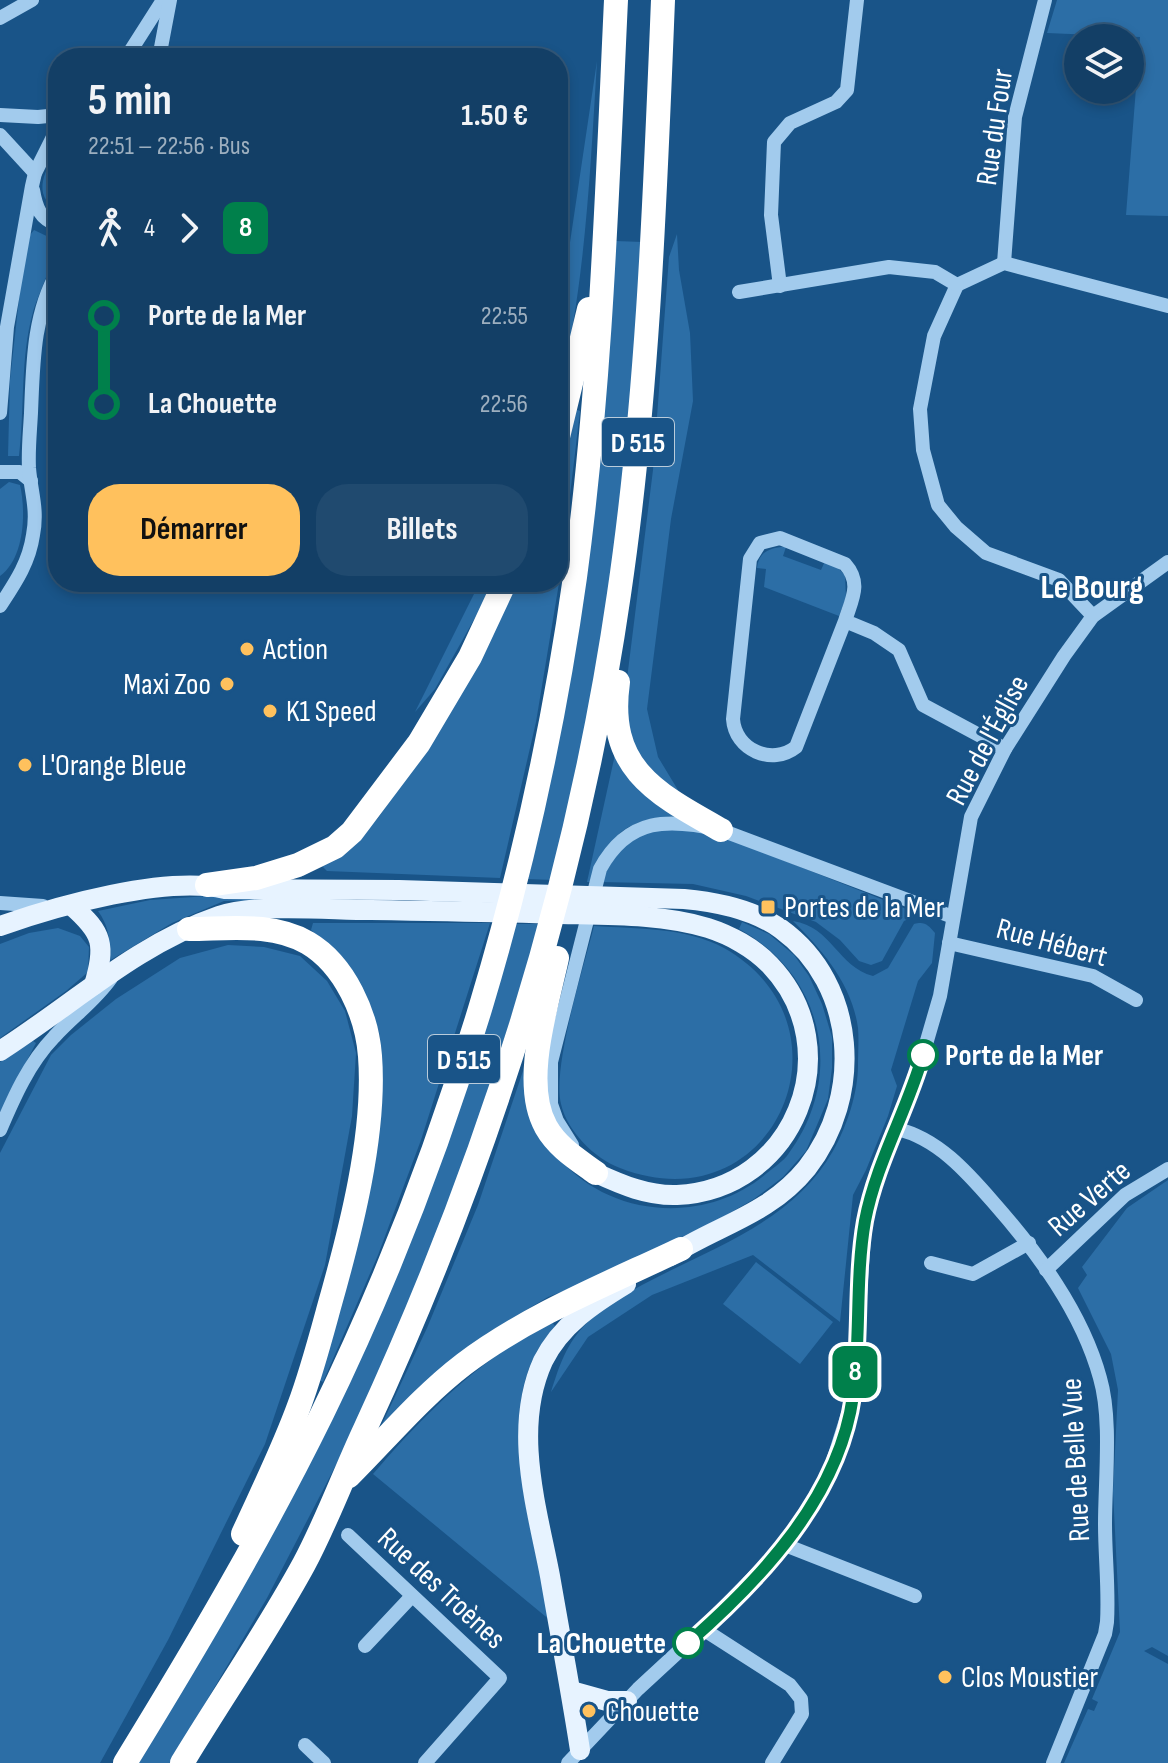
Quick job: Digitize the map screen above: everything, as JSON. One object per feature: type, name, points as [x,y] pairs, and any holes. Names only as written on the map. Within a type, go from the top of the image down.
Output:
[{"type":"highway","name":"D 515","points":[[125,1763],[234,1581],[324,1411],[395,1247],[462,1066],[490,974],[521,859],[547,741],[574,583],[591,434],[616,0]]},
{"type":"highway","name":"D 515","points":[[182,1763],[304,1564],[431,1282],[505,1078],[564,878],[611,651],[638,440],[648,317],[663,0]]},
{"type":"highway","points":[[568,394],[587,312],[601,290]]},
{"type":"highway","points":[[207,885],[223,880],[256,878],[298,865],[335,847],[352,832],[419,743],[470,657],[500,592]]},
{"type":"highway","points":[[611,651],[620,673],[616,712],[618,727],[634,768],[661,796],[721,830]]},
{"type":"highway","points":[[564,878],[561,943],[536,1070],[537,1104],[546,1127],[564,1150],[596,1173]]},
{"type":"highway","points":[[189,929],[244,928],[277,932],[302,939],[317,949],[334,967],[354,998],[366,1032],[370,1056],[364,1152],[341,1265],[300,1403],[235,1551],[234,1581]]},
{"type":"highway","points":[[342,1483],[428,1395],[486,1348],[560,1306],[681,1249]]},
{"type":"main road","points":[[0,926],[156,888],[207,885],[225,889],[454,902],[616,906],[716,902],[778,927],[801,947],[822,975],[843,1028],[845,1062],[840,1101],[827,1135],[806,1168],[770,1203],[752,1215],[681,1249],[577,1318],[552,1346],[536,1382],[528,1424],[530,1467],[571,1691],[574,1756]]},
{"type":"main road","points":[[0,1051],[116,970],[189,929],[219,916],[246,911],[454,902]]},
{"type":"main road","points":[[596,1173],[639,1191],[658,1194],[697,1193],[734,1180],[752,1170],[784,1139],[803,1098],[809,1061],[803,1021],[790,990],[761,957],[745,945],[708,928],[616,906]]},
{"type":"main road","points":[[66,908],[94,926],[100,937],[101,959],[94,985]]},
{"type":"main road","points":[[571,1691],[607,1701],[627,1701]]},
{"type":"street","points":[[0,18],[32,0]]},
{"type":"street","points":[[132,48],[163,0]]},
{"type":"street","points":[[161,48],[170,0]]},
{"type":"street","points":[[780,286],[771,215],[774,142],[790,123],[836,102],[847,90],[857,0]]},
{"type":"street","name":"Rue du Four","points":[[1004,263],[1015,117],[1045,0]]},
{"type":"street","points":[[0,115],[48,116]]},
{"type":"street","points":[[0,135],[33,179],[40,213],[48,221]]},
{"type":"street","points":[[0,413],[7,327],[33,179],[48,148]]},
{"type":"street","points":[[1093,616],[1059,580],[986,553],[956,527],[938,505],[923,450],[920,409],[934,336],[957,285],[1004,263],[1168,306]]},
{"type":"street","points":[[739,292],[889,267],[935,272],[957,285]]},
{"type":"street","points":[[0,606],[17,584],[33,538],[37,509],[31,481],[29,446],[35,347],[48,294]]},
{"type":"street","points":[[0,472],[20,472],[31,481]]},
{"type":"street","points":[[780,538],[845,564],[856,587],[845,621],[796,747],[787,754],[772,755],[742,743],[736,737],[733,719],[750,559],[760,543],[780,538]]},
{"type":"street","name":"Rue de l'Église","points":[[574,1756],[785,1545],[827,1480],[851,1407],[865,1222],[879,1169],[917,1075],[940,996],[971,817],[1005,749],[1093,616],[1168,562]]},
{"type":"street","points":[[0,588],[17,584]]},
{"type":"street","points":[[845,621],[874,633],[899,650],[923,705],[1005,749]]},
{"type":"street","points":[[596,1173],[572,1145],[557,1121],[550,1098],[550,1072],[557,1031],[600,869],[616,843],[638,829],[658,824],[688,824],[721,830],[953,917]]},
{"type":"street","points":[[0,903],[66,908]]},
{"type":"street","name":"Rue Hébert","points":[[949,943],[1093,976],[1136,1000]]},
{"type":"street","points":[[0,1130],[36,1058],[63,1028],[99,997],[116,970]]},
{"type":"street","name":"Rue de Belle Vue","points":[[897,1129],[910,1132],[945,1153],[1029,1243],[1079,1323],[1102,1382],[1107,1622],[1105,1634],[1053,1763]]},
{"type":"street","name":"Rue Verte","points":[[1046,1270],[1125,1195],[1168,1169]]},
{"type":"street","points":[[931,1263],[973,1274],[1029,1243]]},
{"type":"street","name":"Rue des Troènes","points":[[348,1535],[500,1678],[425,1763]]},
{"type":"street","points":[[785,1545],[915,1596]]},
{"type":"street","points":[[365,1646],[412,1596]]},
{"type":"street","points":[[703,1629],[790,1685],[801,1699],[802,1714],[772,1763]]},
{"type":"street","points":[[305,1745],[324,1763]]},
{"type":"shaded area","points":[[1057,0],[1168,0],[1168,216],[1126,215],[1135,104],[1144,104],[1144,24],[1064,24],[1064,34],[1047,33]]},
{"type":"shaded area","points":[[597,61],[589,189],[568,351],[568,256]]},
{"type":"shaded area","points":[[48,167],[48,203],[43,189]]},
{"type":"shaded area","points":[[34,230],[48,237],[48,271],[29,329],[19,456],[8,456],[10,380],[21,281],[30,235]]},
{"type":"shaded area","points":[[677,234],[679,270],[690,333],[693,401],[671,519],[647,709],[658,757],[684,800],[667,791],[631,745],[623,711],[653,470],[669,257]]},
{"type":"shaded area","points":[[615,241],[643,242],[620,506],[591,701],[554,880],[526,879]]},
{"type":"shaded area","points":[[575,409],[580,411],[568,512],[568,434]]},
{"type":"shaded area","points":[[9,482],[20,485],[22,534],[15,558],[0,576],[0,489]]},
{"type":"shaded area","points":[[786,547],[783,556],[821,570],[825,561],[845,575],[846,598],[839,616],[764,587],[766,569],[757,568],[760,559],[768,551]]},
{"type":"shaded area","points":[[475,592],[489,592],[435,689],[415,712]]},
{"type":"shaded area","points":[[510,592],[558,592],[536,722],[500,878],[327,871],[321,865],[342,855],[378,818],[434,737]]},
{"type":"shaded area","points":[[616,750],[678,816],[644,821],[622,832],[606,851],[591,882],[587,882]]},
{"type":"shaded area","points":[[653,828],[688,828],[722,836],[914,912],[913,917],[904,921],[882,961],[871,965],[859,961],[840,940],[816,922],[746,896],[693,884],[600,882],[626,839]]},
{"type":"shaded area","points":[[208,896],[319,900],[224,901],[172,923],[109,961],[108,935],[98,911],[150,900]]},
{"type":"shaded area","points":[[793,921],[817,931],[851,964],[873,976],[888,968],[914,924],[926,924],[935,933],[932,963],[918,981],[891,1070],[897,1086],[888,1116],[853,1195],[840,1322],[753,1255],[652,1295],[588,1337],[551,1392],[567,1350],[596,1314],[642,1285],[722,1245],[773,1215],[816,1176],[833,1151],[851,1109],[856,1087],[858,1028],[843,983],[825,956]]},
{"type":"shaded area","points":[[742,922],[769,934],[794,955],[809,976],[822,1004],[832,1037],[828,1099],[806,1151],[783,1177],[723,1217],[600,1277],[548,1297],[486,1334],[387,1427],[382,1424],[427,1328],[478,1205],[527,1059],[558,1157],[579,1178],[604,1193],[631,1203],[660,1208],[688,1207],[716,1201],[743,1190],[789,1153],[807,1123],[817,1091],[820,1060],[817,1029],[807,999],[790,972],[768,948],[739,929]]},
{"type":"shaded area","points":[[313,923],[490,923],[421,1140],[378,1255],[323,1382],[317,1379],[378,1101],[380,1036],[369,1002],[343,958],[311,930]]},
{"type":"shaded area","points":[[516,924],[541,924],[445,1222],[353,1432],[267,1598],[170,1763],[138,1763],[249,1573],[496,989]]},
{"type":"shaded area","points":[[594,926],[678,933],[724,948],[765,982],[787,1023],[792,1067],[782,1109],[757,1145],[721,1170],[675,1179],[620,1168],[592,1151],[569,1124],[561,1104],[561,1066],[570,1016]]},
{"type":"shaded area","points":[[58,928],[80,936],[89,947],[88,972],[0,1038],[0,944],[29,933]]},
{"type":"shaded area","points":[[228,945],[264,947],[300,956],[327,981],[345,1011],[356,1053],[352,1116],[325,1265],[265,1444],[168,1640],[100,1763],[0,1763],[0,1153],[51,1055],[71,1035],[116,999],[180,958]]},
{"type":"shaded area","points":[[33,1041],[36,1043],[0,1113],[0,1062]]},
{"type":"shaded area","points":[[1168,1180],[1168,1656],[1152,1647],[1144,1651],[1168,1664],[1168,1763],[1064,1763],[1088,1709],[1094,1711],[1098,1702],[1092,1699],[1120,1632],[1113,1491],[1118,1390],[1111,1354],[1078,1288],[1087,1275],[1082,1267],[1127,1208]]},
{"type":"shaded area","points":[[756,1262],[833,1322],[800,1364],[723,1304]]},
{"type":"shaded area","points":[[552,1322],[555,1326],[537,1351],[525,1380],[519,1448],[529,1521],[551,1621],[373,1474],[412,1430],[455,1389],[501,1352]]},
{"type":"bus line","name":"8","points":[[688,1643],[785,1545],[827,1480],[853,1398],[865,1222],[879,1169],[923,1055]]},
{"type":"place","name":"Action","points":[[247,649]]},
{"type":"place","name":"Maxi Zoo","points":[[227,684]]},
{"type":"place","name":"K1 Speed","points":[[270,711]]},
{"type":"place","name":"L'Orange Bleue","points":[[25,765]]},
{"type":"place","name":"Portes de la Mer","points":[[768,907]]},
{"type":"place","name":"Porte de la Mer","points":[[923,1055]]},
{"type":"place","name":"La Chouette","points":[[688,1643]]},
{"type":"place","name":"Clos Moustier","points":[[945,1677]]},
{"type":"place","name":"Chouette","points":[[589,1711]]},
{"type":"district","name":"Le Bourg","points":[[1092,586]]}]
